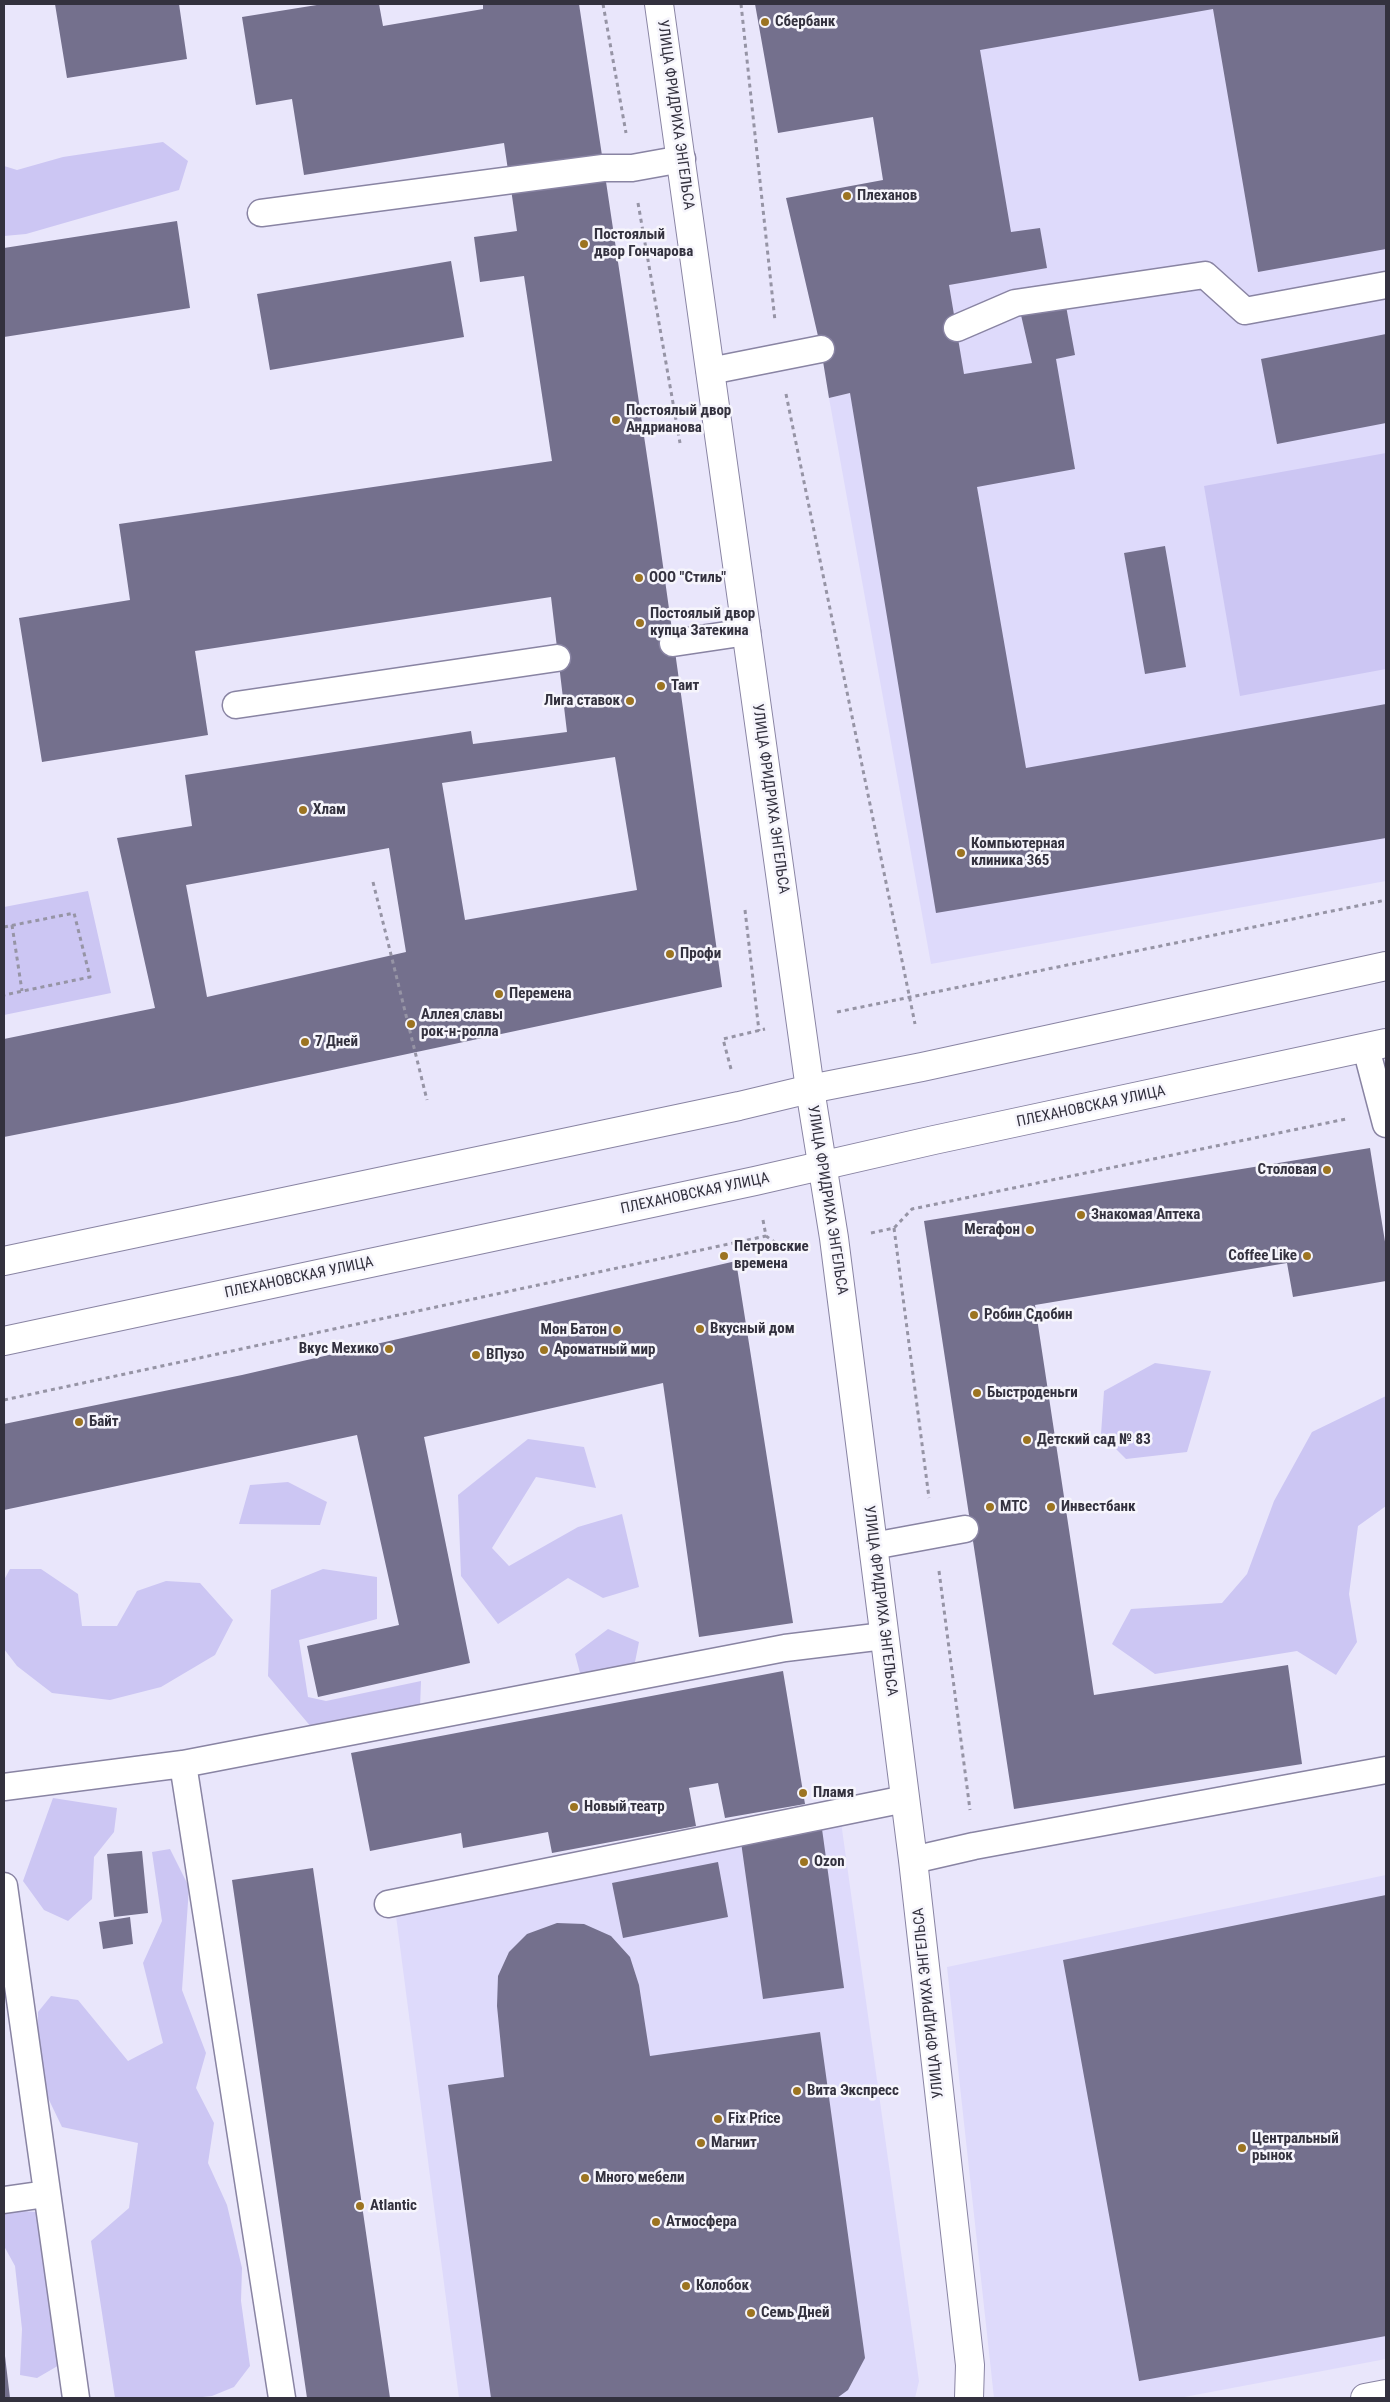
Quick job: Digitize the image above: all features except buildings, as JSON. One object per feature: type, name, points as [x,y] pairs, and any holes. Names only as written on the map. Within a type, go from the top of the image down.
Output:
[{"type":"main road","name":"УЛИЦА ФРИДРИХА ЭНГЕЛЬСА","points":[[659,4],[682,158],[810,1089],[834,1238],[913,1860],[970,2365],[969,2398]]},
{"type":"main road","points":[[4,1261],[729,1108],[810,1089],[922,1067],[1386,966]]},
{"type":"main road","name":"ПЛЕХАНОВСКАЯ УЛИЦА","points":[[4,1341],[1376,1046]]},
{"type":"main road","points":[[1365,2398],[1386,2394]]},
{"type":"lane","points":[[261,213],[603,168],[632,168],[682,158]]},
{"type":"lane","points":[[956,328],[1015,303],[1205,275],[1245,311],[1386,285]]},
{"type":"lane","points":[[710,371],[821,349]]},
{"type":"lane","points":[[673,642],[747,632]]},
{"type":"lane","points":[[236,705],[557,658]]},
{"type":"lane","points":[[1376,1046],[1385,1117]]},
{"type":"lane","points":[[873,1546],[965,1530]]},
{"type":"lane","points":[[4,1787],[183,1764],[785,1648],[884,1636]]},
{"type":"lane","points":[[183,1764],[282,2398]]},
{"type":"lane","points":[[913,1860],[984,1844],[1386,1770]]},
{"type":"lane","points":[[388,1904],[905,1799]]},
{"type":"lane","points":[[4,1886],[76,2398]]},
{"type":"lane","points":[[4,2200],[46,2194]]},
{"type":"path","points":[[603,4],[681,451]]},
{"type":"path","points":[[741,4],[779,357],[915,1024]]},
{"type":"path","points":[[374,882],[427,1100]]},
{"type":"path","points":[[861,1007],[1386,900]]},
{"type":"path","points":[[732,1074],[723,1039],[759,1031],[744,903]]},
{"type":"path","points":[[4,927],[74,913],[90,977],[4,995]]},
{"type":"path","points":[[12,925],[22,991]]},
{"type":"path","points":[[872,1233],[894,1228],[912,1209],[1385,1117]]},
{"type":"path","points":[[763,1220],[766,1236],[778,1245],[790,1244]]},
{"type":"path","points":[[4,1400],[766,1236]]},
{"type":"shaded area","points":[[815,4],[1386,4],[1386,881],[931,964],[829,398],[850,393],[895,247],[873,117],[828,77]]},
{"type":"shaded area","points":[[163,142],[188,161],[179,190],[26,234],[4,236],[4,166],[17,170],[63,157]]},
{"type":"shaded area","points":[[1386,453],[1386,669],[1240,696],[1204,486]]},
{"type":"shaded area","points":[[88,891],[111,993],[4,1015],[4,907]]},
{"type":"shaded area","points":[[1155,1363],[1211,1371],[1187,1452],[1126,1459],[1101,1434],[1104,1391]]},
{"type":"shaded area","points":[[1386,1396],[1386,1506],[1358,1526],[1349,1594],[1357,1642],[1336,1675],[1297,1651],[1155,1674],[1112,1644],[1131,1609],[1222,1603],[1247,1574],[1274,1501],[1312,1432]]},
{"type":"shaded area","points":[[528,1439],[584,1447],[596,1488],[536,1477],[492,1548],[509,1566],[578,1527],[622,1514],[639,1587],[603,1598],[568,1578],[498,1624],[461,1576],[458,1495]]},
{"type":"shaded area","points":[[288,1482],[327,1502],[320,1525],[239,1524],[250,1485]]},
{"type":"shaded area","points":[[10,1569],[41,1569],[78,1594],[82,1626],[117,1626],[137,1591],[166,1581],[200,1583],[233,1620],[215,1655],[161,1687],[110,1700],[52,1693],[17,1666],[4,1649],[4,1580]]},
{"type":"shaded area","points":[[323,1569],[377,1577],[377,1619],[299,1640],[308,1697],[326,1701],[421,1681],[420,1707],[312,1728],[268,1676],[271,1590]]},
{"type":"shaded area","points":[[608,1629],[639,1642],[634,1667],[608,1675],[580,1673],[575,1654]]},
{"type":"shaded area","points":[[53,1798],[117,1808],[114,1832],[94,1857],[92,1899],[68,1921],[44,1910],[23,1881]]},
{"type":"shaded area","name":"Атмосфера","points":[[841,1822],[919,2381],[915,2398],[459,2398],[396,1916]]},
{"type":"shaded area","points":[[170,1849],[189,1887],[182,1990],[206,2053],[196,2088],[214,2123],[208,2163],[227,2205],[242,2268],[241,2301],[250,2366],[234,2387],[212,2396],[193,2398],[115,2398],[91,2241],[129,2208],[138,2143],[62,2127],[38,2077],[38,2012],[51,1996],[78,2000],[128,2061],[163,2043],[143,1963],[162,1921],[152,1852]]},
{"type":"shaded area","name":"Центральный рынок","points":[[1386,1875],[1386,2359],[1179,2398],[994,2398],[947,1967]]},
{"type":"shaded area","points":[[4,2210],[38,2212],[61,2364],[37,2378],[20,2375],[22,2329],[15,2266],[4,2246]]},
{"type":"place","name":"Сбербанк","points":[[765,22]]},
{"type":"place","name":"Плеханов","points":[[847,196]]},
{"type":"place","name":"Постоялый двор Гончарова","points":[[584,244]]},
{"type":"place","name":"Постоялый двор Андрианова","points":[[616,420]]},
{"type":"place","name":"ООО \"Стиль\"","points":[[639,578]]},
{"type":"place","name":"Постоялый двор купца Затекина","points":[[640,623]]},
{"type":"place","name":"Таит","points":[[661,686]]},
{"type":"place","name":"Лига ставок","points":[[630,701]]},
{"type":"place","name":"Хлам","points":[[303,810]]},
{"type":"place","name":"Компьютерная клиника 365","points":[[961,853]]},
{"type":"place","name":"Профи","points":[[670,954]]},
{"type":"place","name":"Перемена","points":[[499,994]]},
{"type":"place","name":"Аллея славы рок-н-ролла","points":[[411,1024]]},
{"type":"place","name":"7 Дней","points":[[305,1042]]},
{"type":"place","name":"Столовая","points":[[1327,1170]]},
{"type":"place","name":"Знакомая Аптека","points":[[1081,1215]]},
{"type":"place","name":"Мегафон","points":[[1030,1230]]},
{"type":"place","name":"Петровские времена","points":[[724,1256]]},
{"type":"place","name":"Coffee Like","points":[[1307,1256]]},
{"type":"place","name":"Робин Сдобин","points":[[974,1315]]},
{"type":"place","name":"Вкусный дом","points":[[700,1329]]},
{"type":"place","name":"Мон Батон","points":[[617,1330]]},
{"type":"place","name":"Вкус Мехико","points":[[389,1349]]},
{"type":"place","name":"Ароматный мир","points":[[544,1350]]},
{"type":"place","name":"ВПузо","points":[[476,1355]]},
{"type":"place","name":"Быстроденьги","points":[[977,1393]]},
{"type":"place","name":"Байт","points":[[79,1422]]},
{"type":"place","name":"Детский сад № 83","points":[[1027,1440]]},
{"type":"place","name":"МТС","points":[[990,1507]]},
{"type":"place","name":"Инвестбанк","points":[[1051,1507]]},
{"type":"place","name":"Пламя","points":[[803,1793]]},
{"type":"place","name":"Новый театр","points":[[574,1807]]},
{"type":"place","name":"Ozon","points":[[804,1862]]},
{"type":"place","name":"Вита Экспресс","points":[[797,2091]]},
{"type":"place","name":"Fix Price","points":[[718,2119]]},
{"type":"place","name":"Магнит","points":[[701,2143]]},
{"type":"place","name":"Центральный рынок","points":[[1242,2148]]},
{"type":"place","name":"Много мебели","points":[[585,2178]]},
{"type":"place","name":"Atlantic","points":[[360,2206]]},
{"type":"place","name":"Атмосфера","points":[[656,2222]]},
{"type":"place","name":"Колобок","points":[[686,2286]]},
{"type":"place","name":"Семь Дней","points":[[751,2313]]}]
